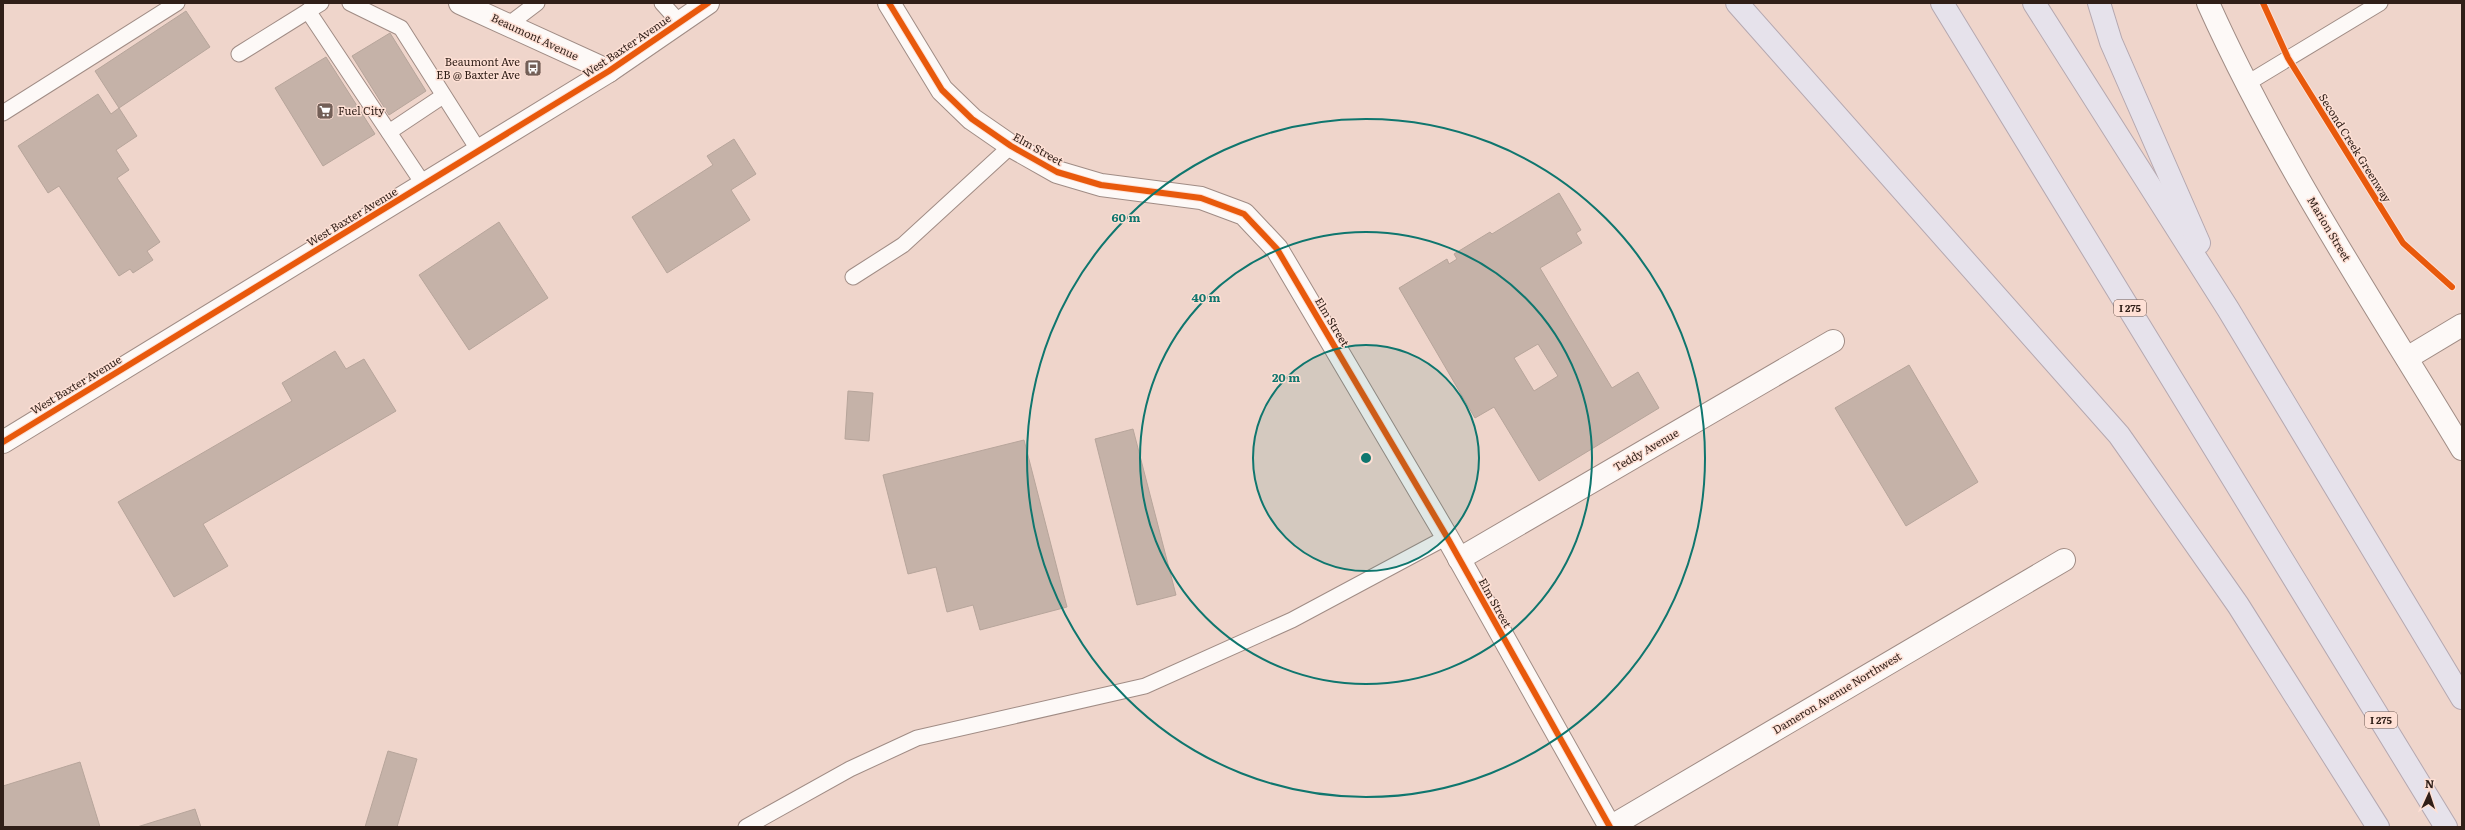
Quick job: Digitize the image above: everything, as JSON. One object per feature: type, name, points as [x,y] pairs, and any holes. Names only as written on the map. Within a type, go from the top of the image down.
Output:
[{"type":"highway","points":[[1737,3],[2119,435],[2238,604],[2378,827]]},
{"type":"highway","name":"I 275","points":[[1942,3],[2446,827]]},
{"type":"highway","points":[[2034,3],[2228,309],[2462,698]]},
{"type":"highway","points":[[2099,3],[2111,42],[2228,309]]},
{"type":"street","name":"Beaumont Avenue","points":[[460,3],[609,71]]},
{"type":"street","name":"West Baxter Avenue","points":[[3,442],[609,71],[708,3]]},
{"type":"street","name":"Elm Street","points":[[889,3],[942,90],[972,119],[1011,146],[1057,172],[1086,181],[1101,185],[1201,198],[1244,214],[1277,249],[1447,537],[1610,827]]},
{"type":"street","name":"Marion Street","points":[[2208,3],[2246,84],[2316,207],[2462,449]]},
{"type":"street","points":[[2408,358],[2462,325]]},
{"type":"street","name":"Teddy Avenue","points":[[1459,559],[1833,341]]},
{"type":"street","name":"Dameron Avenue Northwest","points":[[1610,827],[2064,560]]},
{"type":"lane","points":[[3,113],[177,3]]},
{"type":"lane","points":[[239,54],[321,3]]},
{"type":"lane","points":[[350,3],[400,28],[479,151]]},
{"type":"lane","points":[[508,25],[537,3]]},
{"type":"lane","points":[[662,3],[680,23]]},
{"type":"lane","points":[[2246,84],[2380,3]]},
{"type":"lane","points":[[308,11],[424,185]]},
{"type":"lane","points":[[389,132],[443,96]]},
{"type":"lane","points":[[853,277],[903,246],[1011,146]]},
{"type":"lane","points":[[746,827],[850,770],[917,738],[1145,686],[1292,620],[1447,537]]},
{"type":"building","points":[[186,11],[210,47],[119,108],[95,71]]},
{"type":"building","name":"Fuel City","points":[[390,33],[426,91],[389,115],[352,56]]},
{"type":"building","name":"Fuel City","points":[[326,57],[375,134],[323,166],[275,88]]},
{"type":"building","points":[[98,94],[111,114],[119,108],[137,136],[116,150],[129,170],[117,178],[160,242],[147,251],[153,260],[133,273],[130,269],[119,276],[59,186],[48,193],[18,146]]},
{"type":"building","points":[[734,139],[756,174],[731,190],[750,220],[667,273],[632,217],[713,165],[707,156]]},
{"type":"building","points":[[1559,193],[1581,230],[1576,233],[1582,243],[1540,268],[1612,388],[1638,372],[1659,408],[1539,481],[1494,407],[1475,418],[1399,288],[1447,259],[1449,264],[1457,259],[1454,254],[1490,232],[1492,234]],"holes":[[[1538,344],[1558,376],[1534,391],[1514,358]]]},
{"type":"building","points":[[499,222],[548,298],[469,350],[419,275]]},
{"type":"building","points":[[335,351],[346,369],[364,359],[396,411],[203,524],[228,566],[174,597],[118,502],[292,401],[282,383]]},
{"type":"building","points":[[1909,365],[1978,482],[1906,526],[1835,408]]},
{"type":"building","points":[[848,391],[873,393],[869,441],[845,439]]},
{"type":"building","points":[[1133,429],[1176,595],[1137,605],[1095,439]]},
{"type":"building","points":[[1024,440],[1067,607],[980,630],[973,605],[947,612],[936,567],[908,574],[883,475]]},
{"type":"building","points":[[388,751],[417,759],[397,827],[365,827]]},
{"type":"building","points":[[80,762],[100,827],[3,827],[3,786]]},
{"type":"building","points":[[195,809],[201,827],[137,827]]},
{"type":"cycle path","points":[[3,442],[609,71],[708,3]]},
{"type":"cycle path","points":[[889,3],[942,90],[972,119],[1011,146],[1057,172],[1101,185],[1201,198],[1244,214],[1277,249],[1447,537],[1610,827]]},
{"type":"cycle path","name":"Second Creek Greenway","points":[[2263,3],[2288,58],[2403,243],[2452,287]]},
{"type":"place","name":"Beaumont Ave EB @ Baxter Ave","points":[[533,68]]},
{"type":"place","name":"Fuel City","points":[[325,111]]}]
